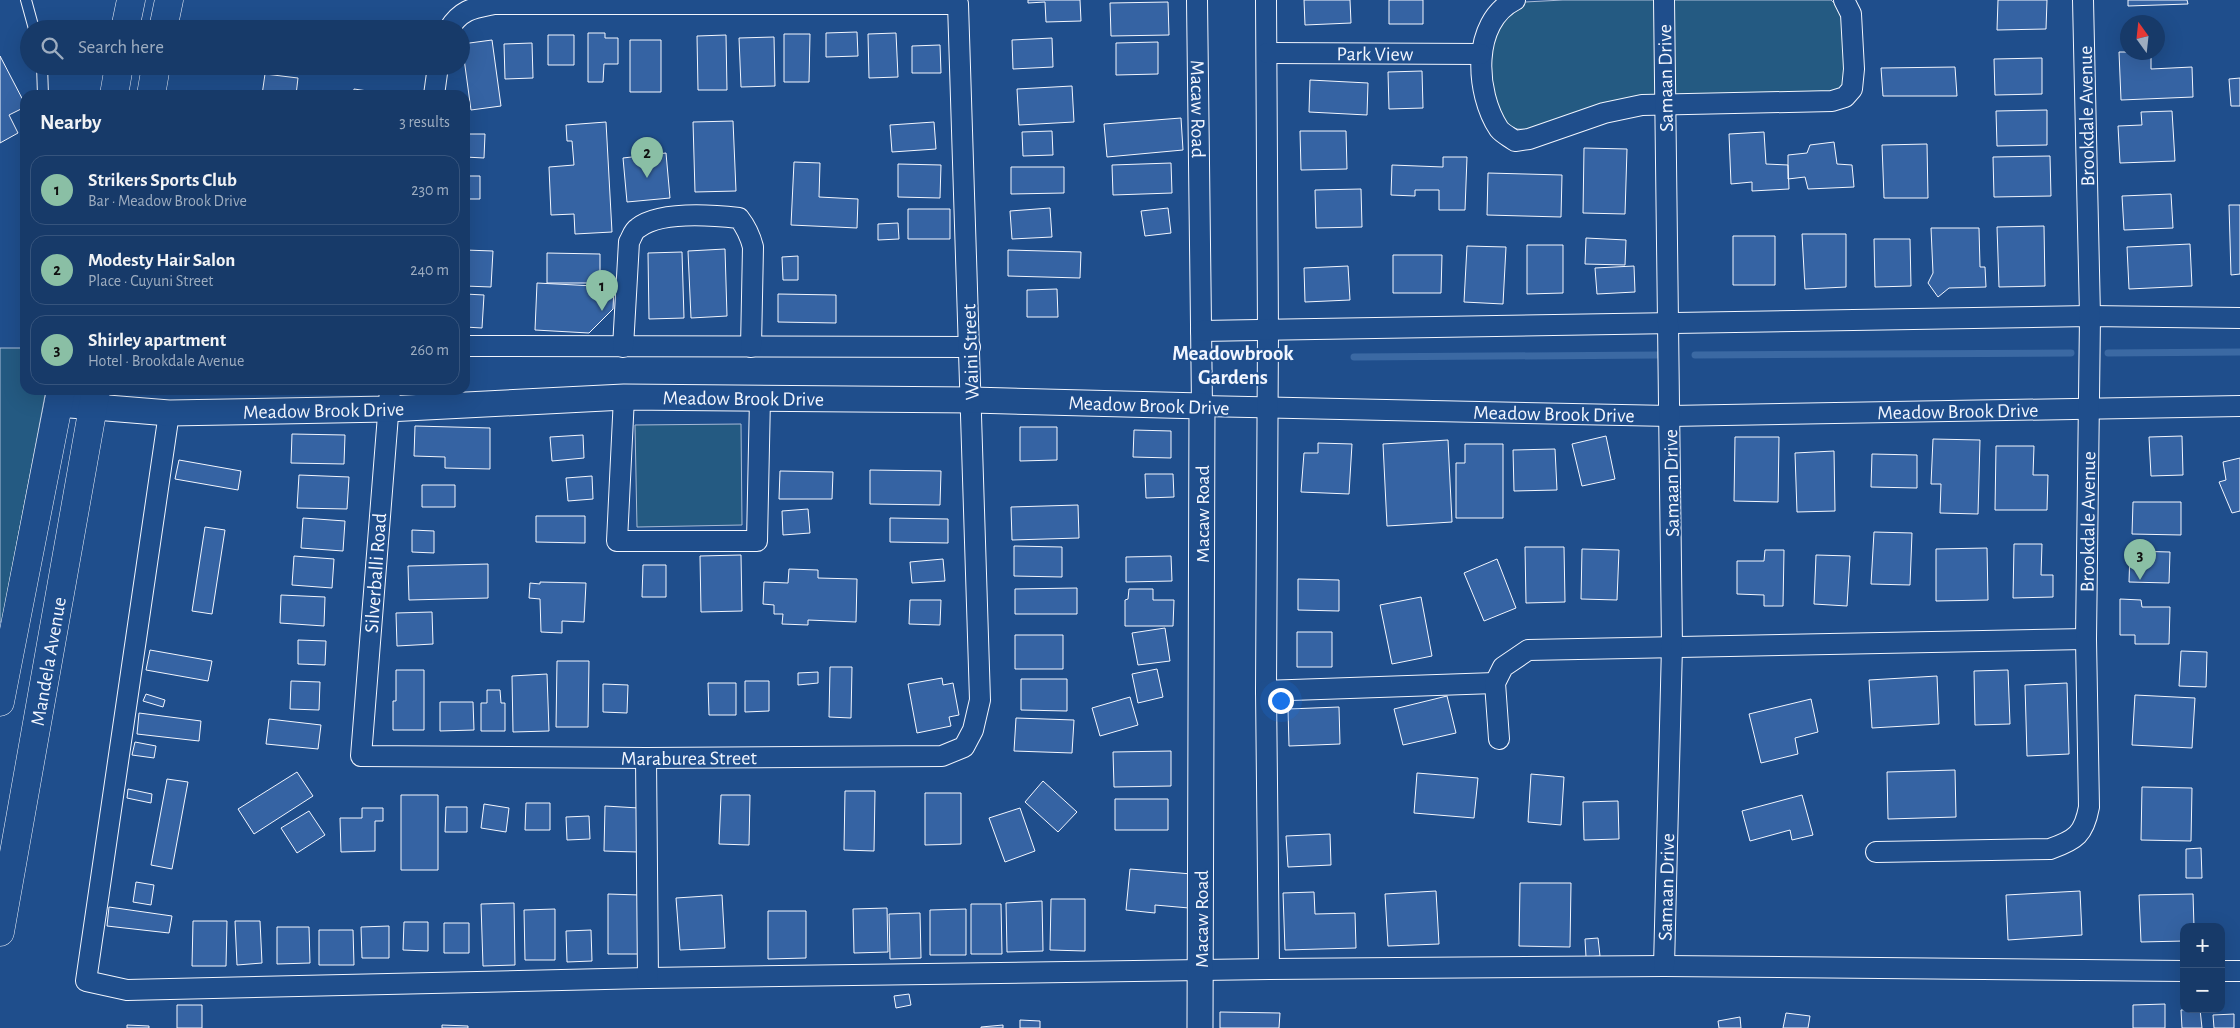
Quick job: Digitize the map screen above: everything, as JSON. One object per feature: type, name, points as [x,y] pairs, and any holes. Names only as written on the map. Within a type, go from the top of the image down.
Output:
[{"type":"main road","points":[[127,20],[130,0]]},
{"type":"main road","points":[[165,20],[169,0]]},
{"type":"main road","points":[[115,90],[117,75]]},
{"type":"main road","points":[[152,90],[154,75]]},
{"type":"main road","name":"Mandela Avenue","points":[[0,702],[60,397]]},
{"type":"main road","name":"Mandela Avenue","points":[[0,932],[94,399]]},
{"type":"street","name":"Macaw Road","points":[[1197,0],[1202,406],[1202,971],[1200,1028]]},
{"type":"street","points":[[1266,0],[1268,331],[1266,691],[1269,969]]},
{"type":"street","points":[[1515,0],[1502,6],[1488,31],[1481,54],[1482,74],[1488,105],[1500,130],[1515,141],[1529,139],[1604,113],[1642,105],[1832,101],[1845,97],[1852,88],[1854,69],[1851,14],[1844,0]]},
{"type":"street","name":"Samaan Drive","points":[[1664,0],[1672,646],[1664,966]]},
{"type":"street","name":"Brookdale Avenue","points":[[1876,852],[2050,849],[2074,839],[2082,832],[2089,807],[2086,640],[2090,316],[2083,0]]},
{"type":"street","points":[[456,20],[470,8],[494,4],[749,3]]},
{"type":"street","name":"Waini Street","points":[[749,3],[958,4],[980,700]]},
{"type":"street","name":"Park View","points":[[1267,53],[1481,54]]},
{"type":"street","points":[[435,90],[437,75]]},
{"type":"street","points":[[622,347],[629,242],[635,230],[650,221],[669,217],[728,217],[739,218],[751,237],[751,347]]},
{"type":"street","points":[[1201,331],[2090,316],[2240,318]]},
{"type":"street","points":[[470,346],[970,347]]},
{"type":"street","name":"Meadow Brook Drive","points":[[60,397],[94,399],[169,413],[389,400],[624,397],[972,400],[1267,409],[1670,416],[2240,406]]},
{"type":"street","points":[[624,397],[617,541],[756,541],[760,398]]},
{"type":"street","name":"Silverballi Road","points":[[361,756],[389,400]]},
{"type":"street","points":[[169,413],[86,981],[127,990],[648,978],[1269,969],[1664,966],[2180,971]]},
{"type":"street","points":[[1499,739],[1495,684],[1503,667],[1528,650],[2086,640]]},
{"type":"street","points":[[1266,691],[1495,684]]},
{"type":"street","name":"Maraburea Street","points":[[361,756],[646,758],[942,756],[964,747],[973,730],[980,700]]},
{"type":"street","points":[[646,758],[648,978]]},
{"type":"street","points":[[2225,971],[2240,972]]},
{"type":"lane","points":[[26,0],[32,20]]},
{"type":"lane","points":[[42,75],[43,90]]},
{"type":"shaded area","points":[[1656,0],[1657,99],[1535,130],[1517,129],[1508,126],[1501,118],[1489,82],[1493,34],[1513,7],[1525,2]]},
{"type":"shaded area","points":[[1673,0],[1831,0],[1843,12],[1849,68],[1840,92],[1673,99]]},
{"type":"shaded area","points":[[0,348],[20,348],[20,395],[45,395],[2,622],[0,622]]},
{"type":"shaded area","points":[[741,424],[742,525],[637,527],[635,425]]},
{"type":"building","points":[[1028,0],[1080,0],[1081,21],[1046,22],[1045,2],[1028,3]]},
{"type":"building","points":[[1304,0],[1350,0],[1351,23],[1305,25]]},
{"type":"building","points":[[1389,0],[1423,0],[1423,24],[1389,24]]},
{"type":"building","points":[[1998,0],[2047,0],[2046,29],[1997,30]]},
{"type":"building","points":[[2128,0],[2187,0],[2188,4],[2128,6]]},
{"type":"building","points":[[1168,2],[1169,35],[1111,36],[1110,3]]},
{"type":"building","points":[[857,32],[858,56],[826,57],[826,33]]},
{"type":"building","points":[[588,33],[605,33],[605,38],[618,38],[618,64],[604,64],[603,82],[588,82]]},
{"type":"building","points":[[896,33],[898,77],[869,78],[868,34]]},
{"type":"building","points":[[784,34],[810,34],[809,82],[784,82]]},
{"type":"building","points":[[548,35],[574,35],[574,65],[548,65]]},
{"type":"building","points":[[726,35],[727,90],[698,90],[697,36]]},
{"type":"building","points":[[774,37],[775,86],[741,87],[739,38]]},
{"type":"building","points":[[1052,38],[1053,67],[1013,69],[1012,40]]},
{"type":"building","points":[[492,40],[501,106],[471,110],[470,90],[468,90],[466,75],[470,75],[470,43]]},
{"type":"building","points":[[630,40],[661,40],[661,92],[630,92]]},
{"type":"building","points":[[1158,42],[1158,74],[1116,75],[1116,43]]},
{"type":"building","points":[[532,43],[533,78],[505,79],[504,44]]},
{"type":"building","points":[[940,45],[941,73],[912,73],[912,46]]},
{"type":"building","points":[[2119,52],[2120,60],[2151,60],[2151,69],[2192,67],[2193,97],[2121,100]]},
{"type":"building","points":[[0,56],[20,94],[20,110],[9,115],[18,133],[0,143]]},
{"type":"building","points":[[2042,58],[2042,94],[1995,95],[1994,59]]},
{"type":"building","points":[[1955,67],[1957,96],[1883,96],[1881,68]]},
{"type":"building","points":[[1422,71],[1423,108],[1389,109],[1388,72]]},
{"type":"building","points":[[265,75],[298,78],[297,90],[263,90]]},
{"type":"building","points":[[2240,78],[2240,106],[2231,106],[2229,79]]},
{"type":"building","points":[[1310,80],[1368,83],[1367,115],[1309,112]]},
{"type":"building","points":[[1072,86],[1074,122],[1019,125],[1017,89]]},
{"type":"building","points":[[2047,110],[2047,145],[1997,146],[1996,111]]},
{"type":"building","points":[[2172,111],[2175,161],[2120,163],[2118,126],[2142,125],[2141,112]]},
{"type":"building","points":[[1181,118],[1183,150],[1107,157],[1104,124]]},
{"type":"building","points":[[733,121],[736,191],[695,192],[693,122]]},
{"type":"building","points":[[606,122],[612,232],[575,234],[574,214],[551,215],[549,167],[574,165],[572,141],[567,141],[566,125]]},
{"type":"building","points":[[934,122],[936,149],[892,152],[890,125]]},
{"type":"building","points":[[1052,131],[1053,155],[1023,156],[1022,132]]},
{"type":"building","points":[[1300,131],[1346,131],[1347,169],[1301,170]]},
{"type":"building","points":[[1764,132],[1766,164],[1788,165],[1789,189],[1752,191],[1752,182],[1731,184],[1729,134]]},
{"type":"building","points":[[470,134],[485,134],[484,158],[470,157]]},
{"type":"building","points":[[1834,142],[1837,164],[1852,165],[1854,187],[1808,189],[1805,177],[1788,179],[1788,155],[1807,153],[1810,145]]},
{"type":"building","points":[[1927,144],[1928,198],[1884,198],[1882,145]]},
{"type":"building","points":[[1584,148],[1627,149],[1625,214],[1583,213]]},
{"type":"building","points":[[666,153],[670,198],[627,202],[623,158]]},
{"type":"building","points":[[2050,156],[2051,196],[1994,197],[1993,157]]},
{"type":"building","points":[[1443,157],[1467,157],[1465,210],[1439,210],[1439,190],[1415,190],[1415,196],[1391,195],[1392,165],[1443,167]]},
{"type":"building","points":[[794,162],[820,163],[819,197],[858,199],[857,228],[791,225]]},
{"type":"building","points":[[1171,163],[1172,193],[1113,195],[1112,165]]},
{"type":"building","points":[[898,164],[941,165],[940,198],[898,197]]},
{"type":"building","points":[[1011,167],[1064,167],[1064,193],[1011,194]]},
{"type":"building","points":[[1488,173],[1562,175],[1561,217],[1487,215]]},
{"type":"building","points":[[470,176],[480,176],[480,199],[470,199]]},
{"type":"building","points":[[1361,189],[1362,227],[1316,228],[1315,190]]},
{"type":"building","points":[[2171,194],[2173,228],[2124,230],[2122,196]]},
{"type":"building","points":[[2229,205],[2240,205],[2240,274],[2231,275]]},
{"type":"building","points":[[1050,208],[1052,237],[1012,239],[1010,211]]},
{"type":"building","points":[[1168,208],[1171,233],[1145,236],[1141,211]]},
{"type":"building","points":[[908,209],[950,209],[950,239],[908,239]]},
{"type":"building","points":[[898,223],[899,239],[878,240],[878,224]]},
{"type":"building","points":[[2044,226],[2045,286],[1999,287],[1997,227]]},
{"type":"building","points":[[1931,228],[1979,228],[1980,267],[1985,267],[1986,287],[1949,288],[1938,297],[1928,283],[1933,273]]},
{"type":"building","points":[[1802,234],[1846,234],[1846,287],[1805,289]]},
{"type":"building","points":[[1733,236],[1775,236],[1775,285],[1733,285]]},
{"type":"building","points":[[1586,238],[1626,240],[1625,265],[1585,264]]},
{"type":"building","points":[[1874,239],[1910,239],[1911,286],[1875,287]]},
{"type":"building","points":[[2190,244],[2192,286],[2129,289],[2127,247]]},
{"type":"building","points":[[1527,245],[1563,245],[1563,293],[1527,294]]},
{"type":"building","points":[[1467,246],[1506,247],[1503,304],[1464,302]]},
{"type":"building","points":[[725,249],[727,316],[691,318],[688,251]]},
{"type":"building","points":[[470,250],[493,251],[491,287],[470,286]]},
{"type":"building","points":[[1008,250],[1081,252],[1080,278],[1008,276]]},
{"type":"building","points":[[682,252],[684,318],[649,319],[648,253]]},
{"type":"building","points":[[547,253],[600,254],[600,283],[547,283]]},
{"type":"building","points":[[1393,255],[1442,255],[1441,293],[1393,293]]},
{"type":"building","points":[[798,256],[798,280],[783,280],[782,257]]},
{"type":"building","points":[[1348,266],[1350,300],[1305,302],[1304,268]]},
{"type":"building","points":[[1634,266],[1635,292],[1597,294],[1595,268]]},
{"type":"building","points":[[537,283],[614,287],[613,309],[589,333],[535,330]]},
{"type":"building","points":[[1057,289],[1058,317],[1027,317],[1027,290]]},
{"type":"building","points":[[470,294],[484,295],[482,328],[470,327]]},
{"type":"building","points":[[778,294],[836,295],[836,323],[778,322]]},
{"type":"building","points":[[415,426],[490,428],[490,469],[445,468],[445,457],[414,456]]},
{"type":"building","points":[[1020,427],[1057,427],[1057,460],[1020,461]]},
{"type":"building","points":[[1134,430],[1171,431],[1171,458],[1133,457]]},
{"type":"building","points":[[292,434],[345,435],[344,464],[291,463]]},
{"type":"building","points":[[583,435],[584,458],[552,461],[550,437]]},
{"type":"building","points":[[1606,436],[1615,479],[1582,486],[1572,444]]},
{"type":"building","points":[[2182,436],[2183,475],[2151,476],[2149,437]]},
{"type":"building","points":[[1735,437],[1779,437],[1778,502],[1734,501]]},
{"type":"building","points":[[1933,439],[1980,440],[1978,514],[1940,513],[1941,484],[1931,484]]},
{"type":"building","points":[[1448,440],[1452,522],[1387,526],[1383,444]]},
{"type":"building","points":[[1318,443],[1352,444],[1349,494],[1301,492],[1304,453],[1318,453]]},
{"type":"building","points":[[1465,444],[1503,444],[1503,518],[1456,518],[1456,463],[1465,463]]},
{"type":"building","points":[[1996,446],[2034,446],[2033,475],[2048,475],[2047,510],[1995,510]]},
{"type":"building","points":[[1555,449],[1557,490],[1514,491],[1513,450]]},
{"type":"building","points":[[1834,451],[1835,511],[1797,512],[1795,453]]},
{"type":"building","points":[[1872,454],[1917,455],[1917,488],[1871,487]]},
{"type":"building","points":[[2240,458],[2240,511],[2232,513],[2219,482],[2226,480],[2223,462]]},
{"type":"building","points":[[179,460],[241,471],[238,490],[175,479]]},
{"type":"building","points":[[870,470],[941,471],[940,505],[870,504]]},
{"type":"building","points":[[780,471],[833,472],[832,499],[779,499]]},
{"type":"building","points":[[1145,474],[1173,474],[1174,497],[1146,498]]},
{"type":"building","points":[[299,475],[349,477],[347,509],[297,508]]},
{"type":"building","points":[[592,476],[593,499],[568,501],[566,478]]},
{"type":"building","points":[[422,485],[455,485],[455,507],[422,507]]},
{"type":"building","points":[[2133,502],[2181,502],[2181,535],[2132,534]]},
{"type":"building","points":[[1078,505],[1079,538],[1012,540],[1011,507]]},
{"type":"building","points":[[808,509],[810,533],[783,535],[782,511]]},
{"type":"building","points":[[536,516],[585,516],[585,543],[536,542]]},
{"type":"building","points":[[303,518],[345,521],[343,551],[301,548]]},
{"type":"building","points":[[890,518],[948,519],[948,543],[890,542]]},
{"type":"building","points":[[205,527],[225,530],[212,614],[192,611]]},
{"type":"building","points":[[412,530],[434,531],[434,553],[412,552]]},
{"type":"building","points":[[1874,532],[1912,533],[1910,585],[1871,584]]},
{"type":"building","points":[[2014,544],[2042,544],[2041,575],[2053,575],[2053,597],[2013,598]]},
{"type":"building","points":[[1014,546],[1062,547],[1062,577],[1014,576]]},
{"type":"building","points":[[1525,547],[1564,547],[1565,602],[1526,603]]},
{"type":"building","points":[[1987,548],[1988,600],[1936,601],[1936,549]]},
{"type":"building","points":[[1582,549],[1619,550],[1617,600],[1581,599]]},
{"type":"building","points":[[1765,550],[1784,550],[1783,606],[1764,606],[1764,595],[1737,594],[1737,561],[1764,561]]},
{"type":"building","points":[[2130,551],[2170,552],[2169,583],[2129,582]]},
{"type":"building","points":[[741,555],[742,611],[701,612],[700,556]]},
{"type":"building","points":[[1816,555],[1850,556],[1847,606],[1814,604]]},
{"type":"building","points":[[294,556],[334,559],[332,588],[292,585]]},
{"type":"building","points":[[1171,556],[1172,581],[1126,582],[1126,557]]},
{"type":"building","points":[[943,559],[945,581],[912,583],[910,562]]},
{"type":"building","points":[[1497,559],[1516,608],[1484,621],[1464,573]]},
{"type":"building","points":[[488,564],[488,598],[409,600],[408,566]]},
{"type":"building","points":[[643,565],[666,565],[666,597],[642,597]]},
{"type":"building","points":[[789,569],[818,570],[818,578],[857,579],[856,622],[808,620],[808,625],[782,624],[783,614],[774,614],[774,605],[763,604],[764,582],[788,583]]},
{"type":"building","points":[[1298,579],[1339,580],[1339,611],[1298,610]]},
{"type":"building","points":[[540,582],[586,583],[584,622],[562,621],[562,633],[541,632],[540,599],[529,598],[530,583],[540,584]]},
{"type":"building","points":[[1077,588],[1077,614],[1015,614],[1015,589]]},
{"type":"building","points":[[1129,589],[1153,589],[1153,600],[1174,600],[1173,626],[1125,626],[1125,600],[1128,599]]},
{"type":"building","points":[[281,595],[325,597],[324,626],[280,623]]},
{"type":"building","points":[[1421,597],[1432,656],[1392,664],[1380,605]]},
{"type":"building","points":[[2120,599],[2141,600],[2142,607],[2170,607],[2169,644],[2135,644],[2135,635],[2120,635]]},
{"type":"building","points":[[910,600],[941,600],[940,625],[909,624]]},
{"type":"building","points":[[432,612],[433,644],[397,646],[396,613]]},
{"type":"building","points":[[1165,628],[1170,661],[1138,665],[1132,633]]},
{"type":"building","points":[[1297,632],[1332,632],[1332,667],[1297,667]]},
{"type":"building","points":[[1015,635],[1063,635],[1063,669],[1015,669]]},
{"type":"building","points":[[298,640],[326,641],[325,665],[298,664]]},
{"type":"building","points":[[150,650],[212,661],[208,681],[146,670]]},
{"type":"building","points":[[2181,651],[2207,652],[2206,687],[2179,686]]},
{"type":"building","points":[[557,661],[589,661],[588,727],[556,727]]},
{"type":"building","points":[[830,667],[852,667],[851,718],[829,717]]},
{"type":"building","points":[[1157,669],[1163,697],[1138,703],[1132,674]]},
{"type":"building","points":[[396,670],[424,670],[424,730],[393,730],[393,701],[396,701]]},
{"type":"building","points":[[2008,670],[2010,724],[1975,725],[1974,671]]},
{"type":"building","points":[[818,672],[818,683],[798,685],[798,673]]},
{"type":"building","points":[[547,674],[549,731],[513,732],[512,676]]},
{"type":"building","points":[[1937,676],[1939,724],[1872,728],[1869,680]]},
{"type":"building","points":[[942,678],[943,685],[953,683],[959,715],[949,717],[951,726],[917,733],[908,684]]},
{"type":"building","points":[[1021,679],[1067,679],[1067,711],[1021,710]]},
{"type":"building","points":[[291,681],[320,682],[319,710],[290,709]]},
{"type":"building","points":[[745,681],[769,681],[769,711],[745,712]]},
{"type":"building","points":[[708,683],[736,683],[736,715],[709,715]]},
{"type":"building","points":[[2067,683],[2069,754],[2027,756],[2025,685]]},
{"type":"building","points":[[603,684],[628,685],[627,713],[603,712]]},
{"type":"building","points":[[487,690],[500,690],[501,703],[505,703],[505,731],[481,731],[481,703],[487,703]]},
{"type":"building","points":[[146,694],[165,700],[163,707],[143,701]]},
{"type":"building","points":[[2135,695],[2195,698],[2192,748],[2132,745]]},
{"type":"building","points":[[1447,696],[1456,733],[1403,745],[1394,709]]},
{"type":"building","points":[[1130,697],[1138,725],[1100,736],[1092,708]]},
{"type":"building","points":[[1811,699],[1818,732],[1795,738],[1798,754],[1761,763],[1749,714]]},
{"type":"building","points":[[440,702],[473,702],[474,730],[440,731]]},
{"type":"building","points":[[1339,707],[1340,744],[1289,746],[1288,709]]},
{"type":"building","points":[[139,713],[201,721],[199,741],[137,734]]},
{"type":"building","points":[[1016,718],[1074,720],[1072,753],[1014,751]]},
{"type":"building","points":[[269,719],[321,725],[318,749],[266,744]]},
{"type":"building","points":[[135,742],[156,746],[154,758],[132,755]]},
{"type":"building","points":[[1171,751],[1171,786],[1114,787],[1113,752]]},
{"type":"building","points":[[1955,770],[1956,817],[1888,819],[1887,772]]},
{"type":"building","points":[[297,772],[313,796],[254,834],[238,809]]},
{"type":"building","points":[[1417,773],[1478,778],[1474,818],[1414,813]]},
{"type":"building","points":[[1531,774],[1564,777],[1561,825],[1528,822]]},
{"type":"building","points":[[167,779],[188,782],[172,869],[151,865]]},
{"type":"building","points":[[1043,781],[1077,812],[1058,832],[1025,802]]},
{"type":"building","points":[[2142,787],[2192,788],[2191,841],[2141,840]]},
{"type":"building","points":[[128,789],[152,794],[151,803],[127,798]]},
{"type":"building","points":[[845,791],[875,791],[874,851],[844,850]]},
{"type":"building","points":[[925,793],[961,793],[961,844],[925,845]]},
{"type":"building","points":[[401,795],[438,795],[438,870],[401,870]]},
{"type":"building","points":[[721,795],[750,795],[749,845],[719,844]]},
{"type":"building","points":[[1802,795],[1813,835],[1792,840],[1790,830],[1750,841],[1742,811]]},
{"type":"building","points":[[1115,799],[1168,799],[1168,830],[1115,830]]},
{"type":"building","points":[[1618,801],[1619,839],[1584,840],[1583,802]]},
{"type":"building","points":[[526,803],[550,803],[550,830],[525,830]]},
{"type":"building","points":[[484,804],[509,808],[506,832],[481,828]]},
{"type":"building","points":[[605,806],[639,808],[638,852],[604,851]]},
{"type":"building","points":[[446,807],[467,807],[467,832],[445,832]]},
{"type":"building","points":[[362,808],[383,808],[383,821],[375,821],[375,851],[341,852],[340,818],[362,818]]},
{"type":"building","points":[[1020,808],[1035,851],[1005,862],[989,818]]},
{"type":"building","points":[[309,811],[325,835],[297,853],[281,828]]},
{"type":"building","points":[[589,816],[590,839],[567,840],[566,817]]},
{"type":"building","points":[[1330,834],[1331,865],[1288,867],[1286,836]]},
{"type":"building","points":[[2201,848],[2202,878],[2186,878],[2186,849]]},
{"type":"building","points":[[1130,869],[1192,874],[1189,908],[1155,905],[1155,913],[1126,910]]},
{"type":"building","points":[[136,882],[154,885],[151,905],[133,902]]},
{"type":"building","points":[[1520,883],[1571,883],[1570,947],[1519,946]]},
{"type":"building","points":[[1436,891],[1439,944],[1388,946],[1385,894]]},
{"type":"building","points":[[2080,891],[2082,935],[2008,940],[2006,895]]},
{"type":"building","points":[[1314,892],[1315,914],[1355,913],[1356,948],[1285,950],[1283,893]]},
{"type":"building","points":[[608,894],[640,895],[640,954],[608,954]]},
{"type":"building","points":[[2193,894],[2194,923],[2180,923],[2180,941],[2141,942],[2139,895]]},
{"type":"building","points":[[722,895],[725,948],[680,950],[676,898]]},
{"type":"building","points":[[1051,899],[1085,899],[1085,951],[1050,950]]},
{"type":"building","points":[[1042,901],[1043,951],[1007,952],[1006,903]]},
{"type":"building","points":[[514,903],[515,965],[483,966],[481,904]]},
{"type":"building","points":[[971,904],[1001,904],[1002,954],[971,954]]},
{"type":"building","points":[[109,907],[172,916],[169,933],[107,926]]},
{"type":"building","points":[[887,908],[888,952],[854,953],[853,909]]},
{"type":"building","points":[[555,909],[555,960],[525,960],[524,910]]},
{"type":"building","points":[[966,909],[966,955],[930,955],[930,910]]},
{"type":"building","points":[[768,911],[806,911],[806,958],[768,959]]},
{"type":"building","points":[[920,913],[921,958],[890,959],[889,914]]},
{"type":"building","points":[[193,921],[227,921],[226,966],[192,966]]},
{"type":"building","points":[[235,921],[260,921],[262,963],[237,965]]},
{"type":"building","points":[[404,922],[428,922],[428,951],[403,950]]},
{"type":"building","points":[[444,923],[469,923],[469,953],[444,953]]},
{"type":"building","points":[[389,926],[389,958],[362,958],[361,927]]},
{"type":"building","points":[[277,927],[309,927],[310,963],[277,964]]},
{"type":"building","points":[[319,930],[353,930],[354,965],[319,965]]},
{"type":"building","points":[[591,930],[592,961],[567,962],[566,931]]},
{"type":"building","points":[[1598,938],[1600,956],[1586,957],[1585,939]]},
{"type":"building","points":[[909,994],[911,1005],[896,1008],[894,996]]},
{"type":"building","points":[[2165,1004],[2165,1028],[2133,1028],[2133,1005]]},
{"type":"building","points":[[177,1005],[202,1005],[202,1028],[177,1028]]},
{"type":"building","points":[[1220,1012],[1280,1013],[1279,1028],[1220,1028]]},
{"type":"building","points":[[1786,1013],[1810,1016],[1808,1028],[1783,1028]]},
{"type":"building","points":[[2181,1013],[2200,1013],[2202,1028],[2182,1028]]},
{"type":"building","points":[[2234,1014],[2234,1028],[2214,1028],[2213,1015]]},
{"type":"building","points":[[1740,1017],[1741,1028],[1719,1028],[1718,1021]]},
{"type":"building","points":[[1020,1020],[1040,1021],[1040,1028],[1020,1028]]},
{"type":"building","points":[[127,1025],[149,1026],[149,1028],[127,1028]]},
{"type":"building","points":[[442,1025],[468,1026],[468,1028],[442,1028]]},
{"type":"building","points":[[1003,1025],[1003,1028],[981,1028],[981,1027]]},
{"type":"waterway","points":[[2108,353],[2240,352]]},
{"type":"waterway","points":[[1695,355],[2071,353]]},
{"type":"waterway","points":[[1354,357],[1658,355]]},
{"type":"place","name":"Modesty Hair Salon","points":[[647,178]]},
{"type":"place","name":"Strikers Sports Club","points":[[602,311]]},
{"type":"place","name":"Shirley apartment","points":[[2140,580]]},
{"type":"district","name":"Meadowbrook Gardens","points":[[1233,365]]}]
